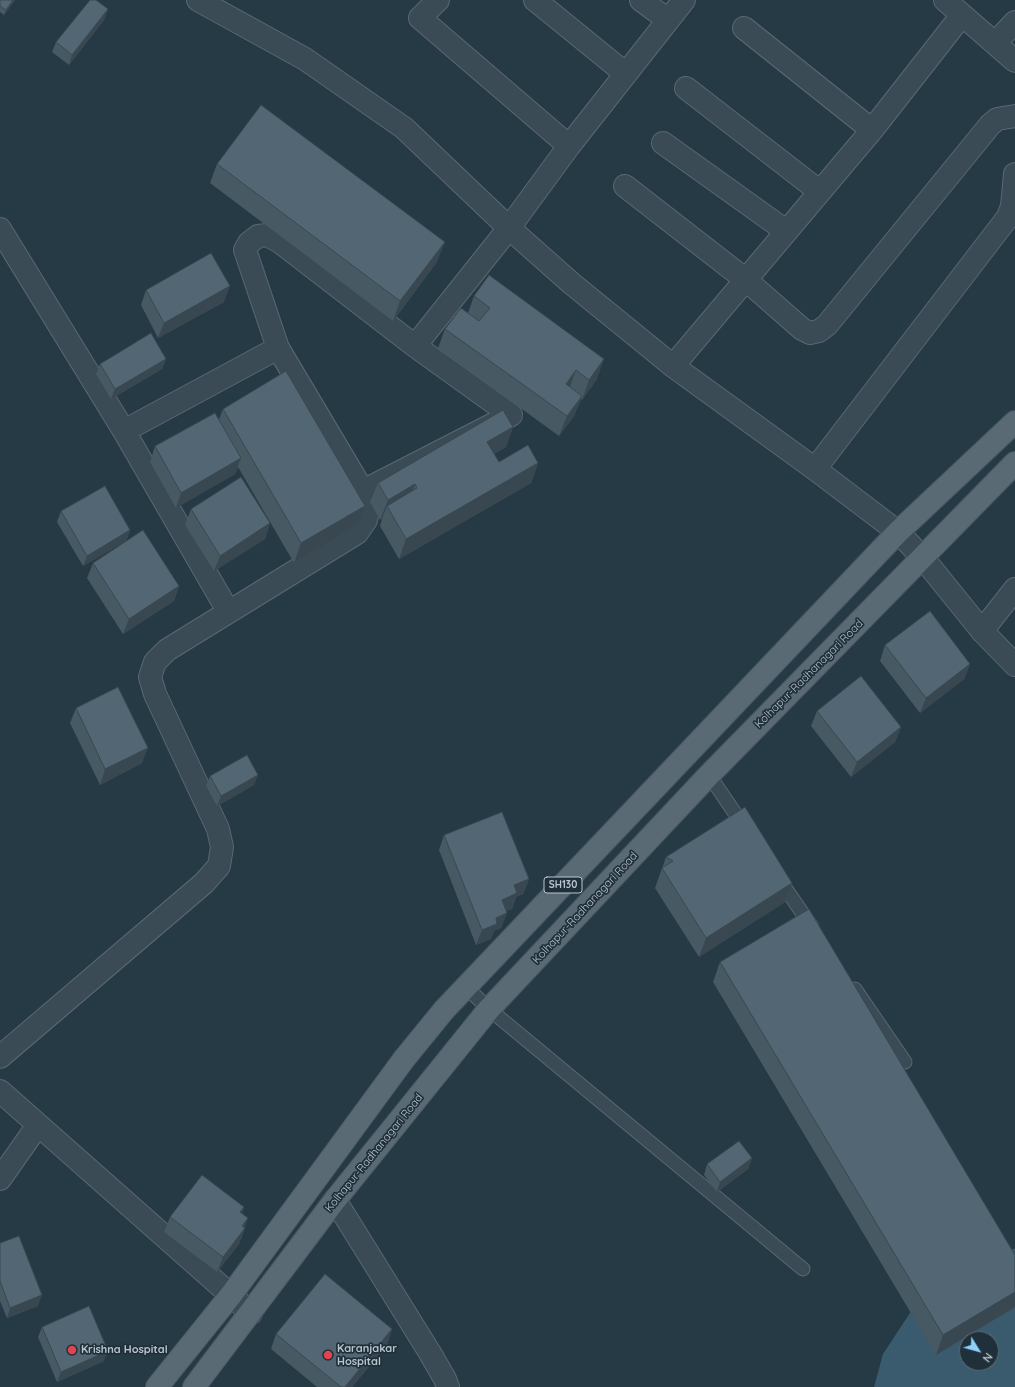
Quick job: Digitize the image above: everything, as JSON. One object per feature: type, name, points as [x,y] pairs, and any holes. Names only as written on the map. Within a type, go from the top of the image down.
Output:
[{"type":"main road","name":"SH130","points":[[157,1387],[231,1295],[423,1035],[466,987],[898,532],[1015,422]]},
{"type":"main road","name":"Kolhapur-Radhanagari Road","points":[[194,1387],[335,1200],[489,1009],[709,775],[1015,463]]},
{"type":"street","points":[[198,0],[223,5],[305,59],[404,128],[509,228],[571,283],[673,366],[815,469],[898,532],[923,558],[982,632],[1015,665]]},
{"type":"street","points":[[438,0],[420,18],[569,146]]},
{"type":"street","points":[[535,0],[626,74]]},
{"type":"street","points":[[641,0],[668,20]]},
{"type":"street","points":[[414,346],[509,228],[569,146],[684,0]]},
{"type":"street","points":[[945,0],[1015,61]]},
{"type":"street","points":[[673,366],[872,130],[962,15]]},
{"type":"street","points":[[996,43],[1015,22]]},
{"type":"street","points":[[744,28],[872,130]]},
{"type":"street","points":[[686,88],[819,191]]},
{"type":"street","points":[[625,186],[746,280],[802,329],[810,333],[819,331],[827,325],[990,125],[997,119],[1015,116]]},
{"type":"street","points":[[663,143],[786,231]]},
{"type":"street","points":[[815,469],[1008,217],[1012,206],[1015,174]]},
{"type":"street","points":[[0,229],[124,431],[228,611]]},
{"type":"street","points":[[0,1057],[204,883],[219,866],[222,847],[218,829],[155,694],[150,677],[155,662],[167,650],[356,533],[366,520],[369,506],[363,491],[278,348],[244,250],[249,243],[258,236],[267,234],[280,242],[414,346],[511,415],[363,491]]},
{"type":"street","points":[[124,431],[278,348]]},
{"type":"street","points":[[982,632],[1015,589]]},
{"type":"street","points":[[0,1091],[251,1313]]},
{"type":"street","points":[[0,1178],[38,1125]]},
{"type":"street","points":[[335,1200],[430,1353],[448,1387]]},
{"type":"lane","points":[[709,775],[753,840]]},
{"type":"lane","points":[[771,866],[820,938]]},
{"type":"lane","points":[[847,977],[905,1062]]},
{"type":"lane","points":[[466,987],[489,1009],[803,1268]]},
{"type":"water","points":[[952,1249],[1015,1249],[1015,1387],[874,1387],[883,1354]]},
{"type":"building","points":[[0,0],[13,0],[6,10],[0,6]]},
{"type":"building","points":[[90,0],[96,0],[108,9],[72,55],[56,42]]},
{"type":"building","points":[[261,105],[445,242],[400,301],[217,164]]},
{"type":"building","points":[[211,253],[230,286],[164,323],[146,290]]},
{"type":"building","points":[[489,275],[604,359],[589,380],[576,370],[566,384],[582,396],[567,416],[445,329],[461,308],[479,321],[490,308],[474,296]]},
{"type":"building","points":[[151,333],[166,359],[115,389],[100,364]]},
{"type":"building","points":[[286,371],[365,506],[301,543],[223,409]]},
{"type":"building","points":[[503,410],[513,427],[487,442],[499,462],[528,445],[538,463],[406,539],[387,506],[417,488],[415,484],[388,500],[378,483]]},
{"type":"building","points":[[215,413],[241,458],[181,493],[155,446]]},
{"type":"building","points":[[241,477],[270,523],[220,556],[191,509]]},
{"type":"building","points":[[105,486],[130,530],[87,556],[61,511]]},
{"type":"building","points":[[143,530],[179,586],[129,619],[93,563]]},
{"type":"building","points":[[930,611],[970,664],[926,698],[885,645]]},
{"type":"building","points":[[861,676],[901,727],[857,762],[817,711]]},
{"type":"building","points":[[118,687],[148,748],[105,769],[76,708]]},
{"type":"building","points":[[247,755],[258,775],[221,796],[210,776]]},
{"type":"building","points":[[745,807],[792,883],[706,938],[662,868],[673,861],[666,857]]},
{"type":"building","points":[[502,812],[529,879],[514,885],[517,893],[502,900],[507,913],[496,918],[497,924],[482,930],[444,835]]},
{"type":"building","points":[[809,909],[1015,1255],[1015,1292],[943,1335],[720,962]]},
{"type":"building","points":[[739,1141],[752,1158],[720,1182],[707,1164]]},
{"type":"building","points":[[202,1175],[244,1207],[240,1212],[248,1218],[242,1226],[245,1228],[223,1257],[170,1217]]},
{"type":"building","points":[[19,1236],[42,1295],[10,1308],[0,1281],[0,1243]]},
{"type":"building","points":[[325,1274],[392,1329],[345,1387],[341,1387],[276,1334]]},
{"type":"building","points":[[89,1306],[108,1351],[61,1372],[42,1327]]},
{"type":"place","name":"Krishna Hospital","points":[[72,1350]]},
{"type":"place","name":"Karanjakar Hospital","points":[[328,1355]]}]
